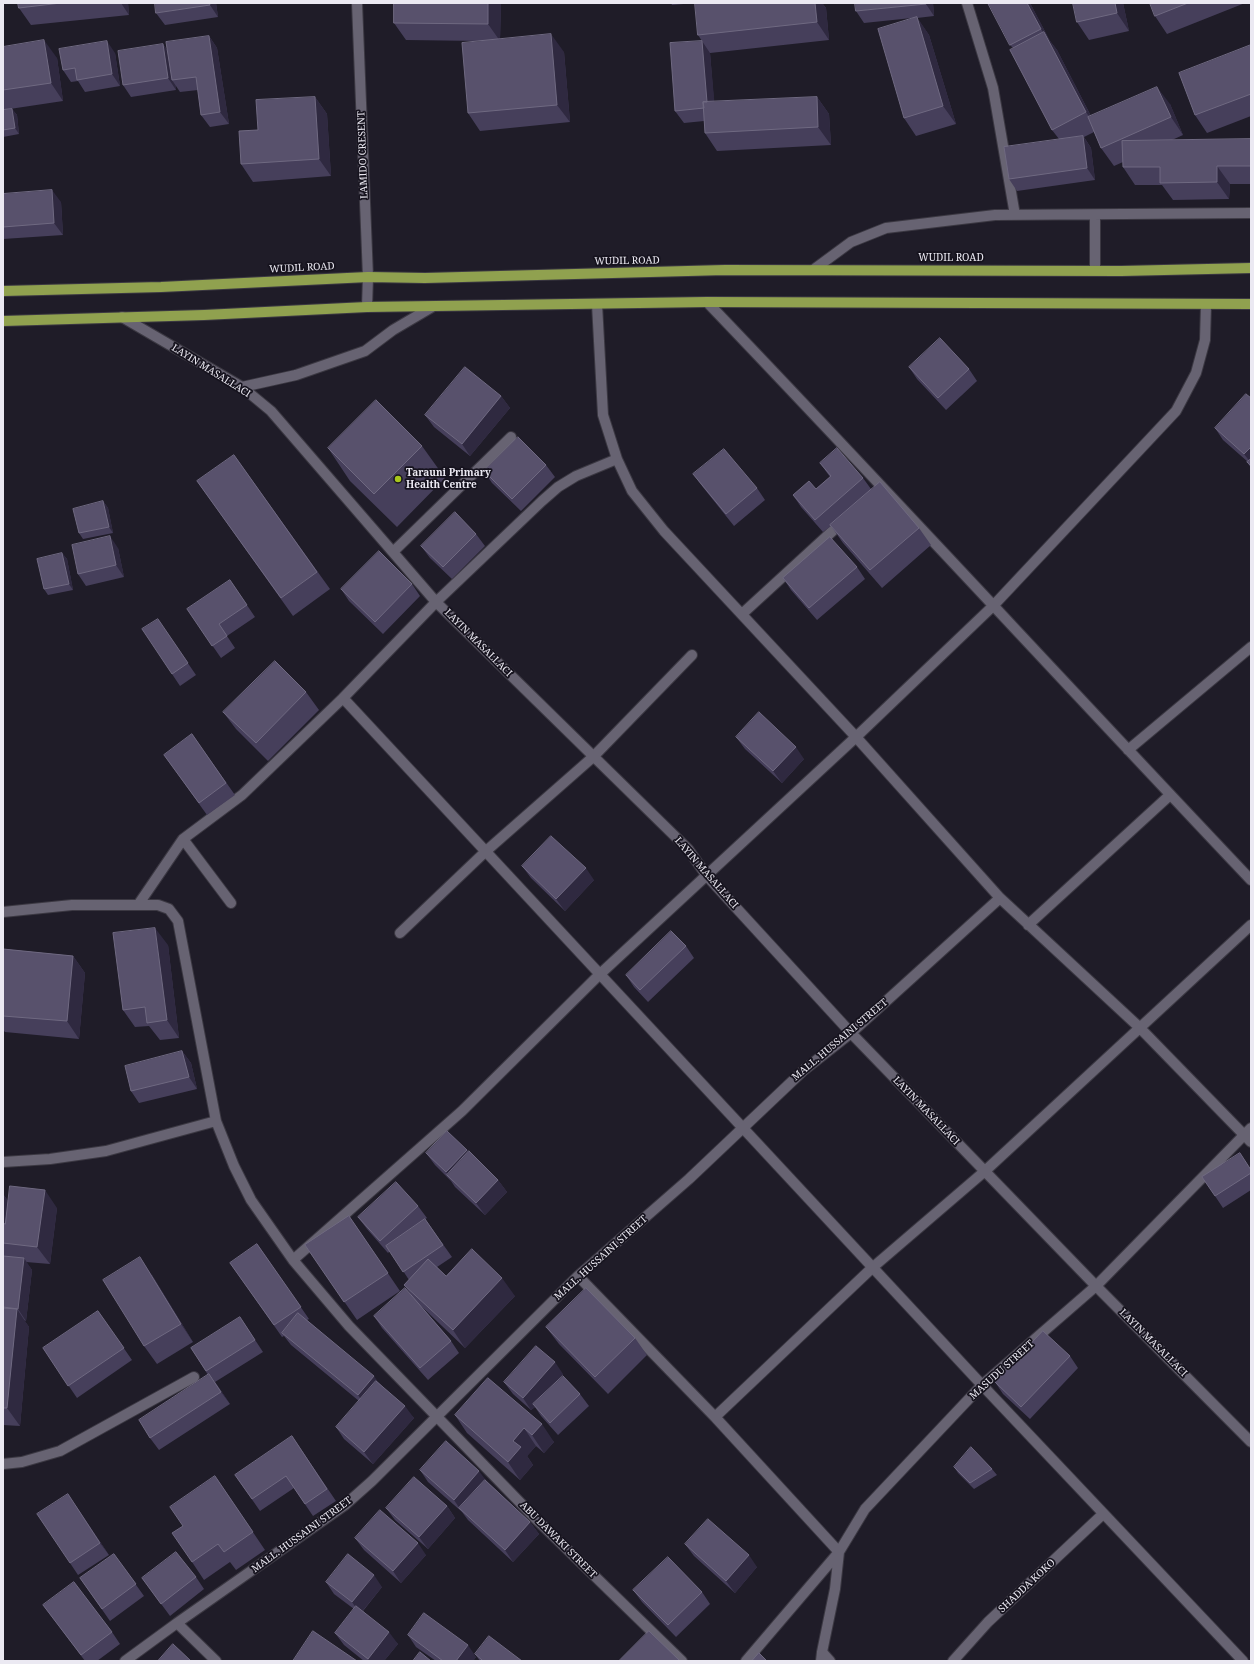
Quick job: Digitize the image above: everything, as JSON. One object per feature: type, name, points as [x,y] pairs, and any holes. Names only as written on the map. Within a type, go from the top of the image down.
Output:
[{"type":"main road","name":"WUDIL ROAD","points":[[3,291],[161,287],[368,278],[425,278],[725,270],[1095,270],[1251,268]]},
{"type":"main road","points":[[3,321],[204,315],[367,307],[707,302],[1251,304]]},
{"type":"street","name":"LAMIDO CRESENT","points":[[358,3],[368,278],[367,307]]},
{"type":"street","points":[[967,3],[993,88],[1015,215]]},
{"type":"street","points":[[813,270],[851,242],[886,228],[995,215],[1251,213]]},
{"type":"street","points":[[1094,215],[1095,270]]},
{"type":"street","points":[[707,302],[843,444],[1251,880]]},
{"type":"street","points":[[597,304],[602,415],[617,459],[632,491],[664,531],[856,737],[1000,898],[1139,1027],[1248,1135]]},
{"type":"street","points":[[293,1260],[462,1112],[599,975],[856,737],[993,606],[1176,411],[1196,373],[1205,340],[1206,305]]},
{"type":"street","points":[[242,387],[296,375],[365,351],[393,330],[432,307]]},
{"type":"street","name":"LAYIN MASALLACI","points":[[122,317],[242,387],[271,411],[436,602],[688,849],[707,876],[851,1033],[1096,1286],[1251,1442]]},
{"type":"street","points":[[393,552],[511,437]]},
{"type":"street","points":[[138,905],[183,839],[242,795],[343,698],[436,602],[558,487],[576,476],[617,459]]},
{"type":"street","points":[[742,614],[838,526]]},
{"type":"street","points":[[1128,750],[1251,646]]},
{"type":"street","points":[[400,933],[485,852],[593,757],[692,655]]},
{"type":"street","points":[[343,698],[872,1268],[1243,1661]]},
{"type":"street","points":[[1028,925],[1170,795]]},
{"type":"street","points":[[183,839],[231,903]]},
{"type":"street","name":"MALL. HUSSAINI STREET","points":[[125,1661],[345,1505],[372,1481],[578,1276],[689,1179],[804,1070],[851,1033],[1000,898]]},
{"type":"street","name":"ABU DAWAKI STREET","points":[[3,912],[72,905],[158,905],[169,909],[178,921],[216,1121],[234,1166],[251,1200],[293,1260],[349,1326],[537,1520],[682,1661]]},
{"type":"street","points":[[715,1417],[872,1268],[984,1171],[1251,925]]},
{"type":"street","points":[[3,1162],[50,1159],[106,1151],[216,1121]]},
{"type":"street","name":"MASUDU STREET","points":[[821,1657],[835,1588],[839,1552],[865,1509],[982,1385],[1096,1286],[1248,1135]]},
{"type":"street","points":[[578,1276],[715,1417],[839,1552],[746,1661]]},
{"type":"street","points":[[3,1464],[22,1462],[60,1451],[194,1377]]},
{"type":"street","name":"SHADDA KOKO","points":[[953,1661],[988,1622],[1103,1514]]},
{"type":"street","points":[[177,1623],[216,1661]]},
{"type":"street","points":[[821,1657],[830,1661]]},
{"type":"building","points":[[18,3],[61,3],[19,8]]},
{"type":"building","points":[[155,3],[209,3],[210,5],[156,13]]},
{"type":"building","points":[[394,3],[488,3],[488,24],[394,23]]},
{"type":"building","points":[[695,3],[815,3],[817,22],[698,35]]},
{"type":"building","points":[[855,3],[926,3],[926,4],[856,11]]},
{"type":"building","points":[[988,3],[1027,3],[1041,29],[1010,45]]},
{"type":"building","points":[[1073,3],[1115,3],[1117,13],[1077,22]]},
{"type":"building","points":[[1150,3],[1188,3],[1155,16]]},
{"type":"building","points":[[917,17],[943,106],[904,118],[878,29]]},
{"type":"building","points":[[1044,32],[1086,112],[1052,130],[1010,50]]},
{"type":"building","points":[[551,34],[557,105],[468,113],[462,43]]},
{"type":"building","points":[[209,36],[220,112],[201,115],[196,77],[172,80],[166,42]]},
{"type":"building","points":[[44,40],[51,83],[3,90],[3,47]]},
{"type":"building","points":[[107,41],[112,74],[77,80],[75,68],[63,70],[59,49]]},
{"type":"building","points":[[702,41],[707,102],[703,102],[704,108],[675,111],[670,43]]},
{"type":"building","points":[[163,44],[168,78],[123,85],[118,51]]},
{"type":"building","points":[[1251,45],[1251,94],[1195,115],[1179,73]]},
{"type":"building","points":[[1157,87],[1171,117],[1101,148],[1088,117]]},
{"type":"building","points":[[315,97],[319,159],[241,164],[239,131],[258,130],[256,100]]},
{"type":"building","points":[[817,97],[818,127],[705,133],[703,102]]},
{"type":"building","points":[[12,109],[15,128],[3,130],[3,110]]},
{"type":"building","points":[[1083,136],[1087,168],[1009,179],[1004,147]]},
{"type":"building","points":[[1251,139],[1251,166],[1217,166],[1217,182],[1160,183],[1160,167],[1123,167],[1122,141]]},
{"type":"building","points":[[52,190],[54,223],[3,227],[3,194]]},
{"type":"building","points":[[940,338],[969,369],[938,398],[909,367]]},
{"type":"building","points":[[465,367],[501,396],[462,444],[425,415]]},
{"type":"building","points":[[1246,394],[1251,398],[1251,447],[1244,454],[1215,428]]},
{"type":"building","points":[[376,400],[422,446],[374,494],[328,448]]},
{"type":"building","points":[[518,437],[546,465],[512,499],[484,471]]},
{"type":"building","points":[[837,448],[863,478],[815,520],[793,495],[809,481],[816,489],[831,476],[820,463]]},
{"type":"building","points":[[724,449],[757,488],[726,514],[693,474]]},
{"type":"building","points":[[234,455],[317,572],[281,598],[197,481]]},
{"type":"building","points":[[1251,459],[1251,466],[1247,462]]},
{"type":"building","points":[[880,482],[919,528],[870,570],[830,525]]},
{"type":"building","points":[[103,501],[109,527],[79,533],[73,509]]},
{"type":"building","points":[[455,512],[476,534],[443,567],[421,546]]},
{"type":"building","points":[[110,536],[116,565],[78,574],[72,545]]},
{"type":"building","points":[[830,537],[857,567],[809,608],[783,578]]},
{"type":"building","points":[[379,551],[412,584],[375,622],[341,589]]},
{"type":"building","points":[[62,553],[69,584],[44,589],[37,559]]},
{"type":"building","points":[[230,580],[247,605],[219,624],[227,636],[212,646],[187,609]]},
{"type":"building","points":[[158,619],[188,663],[172,674],[142,629]]},
{"type":"building","points":[[275,661],[306,692],[256,743],[223,712]]},
{"type":"building","points":[[759,712],[796,747],[773,771],[736,737]]},
{"type":"building","points":[[192,734],[226,783],[199,803],[164,755]]},
{"type":"building","points":[[551,836],[586,868],[556,899],[522,866]]},
{"type":"building","points":[[155,928],[167,1020],[147,1023],[145,1007],[123,1010],[113,933]]},
{"type":"building","points":[[671,931],[686,946],[640,990],[626,975]]},
{"type":"building","points":[[3,949],[73,956],[67,1021],[3,1016]]},
{"type":"building","points":[[182,1051],[189,1077],[131,1091],[125,1066]]},
{"type":"building","points":[[447,1131],[467,1150],[446,1172],[426,1153]]},
{"type":"building","points":[[469,1151],[498,1180],[476,1203],[447,1175]]},
{"type":"building","points":[[1240,1153],[1251,1170],[1251,1173],[1215,1196],[1202,1177]]},
{"type":"building","points":[[396,1182],[418,1206],[380,1241],[358,1217]]},
{"type":"building","points":[[10,1186],[45,1190],[37,1247],[3,1243],[3,1223],[5,1224]]},
{"type":"building","points":[[349,1216],[388,1273],[344,1302],[305,1245]]},
{"type":"building","points":[[425,1219],[443,1245],[403,1272],[386,1246]]},
{"type":"building","points":[[257,1244],[301,1307],[274,1325],[230,1263]]},
{"type":"building","points":[[472,1249],[502,1278],[453,1330],[404,1285],[428,1259],[446,1276]]},
{"type":"building","points":[[3,1256],[24,1258],[18,1309],[3,1307]]},
{"type":"building","points":[[140,1257],[181,1324],[144,1346],[103,1280]]},
{"type":"building","points":[[405,1288],[451,1341],[420,1368],[374,1316]]},
{"type":"building","points":[[586,1288],[635,1338],[595,1377],[546,1327]]},
{"type":"building","points":[[3,1308],[17,1309],[7,1408],[3,1408]]},
{"type":"building","points":[[98,1311],[124,1348],[68,1386],[43,1348]]},
{"type":"building","points":[[298,1313],[374,1376],[358,1395],[282,1333]]},
{"type":"building","points":[[240,1317],[255,1340],[206,1371],[191,1348]]},
{"type":"building","points":[[1043,1331],[1070,1356],[1021,1407],[995,1382]]},
{"type":"building","points":[[536,1346],[555,1362],[523,1398],[504,1382]]},
{"type":"building","points":[[209,1374],[221,1392],[150,1438],[139,1420]]},
{"type":"building","points":[[563,1376],[580,1394],[550,1423],[533,1404]]},
{"type":"building","points":[[488,1378],[542,1424],[532,1435],[524,1428],[513,1441],[521,1447],[508,1462],[455,1415]]},
{"type":"building","points":[[376,1381],[405,1406],[364,1452],[336,1427]]},
{"type":"building","points":[[292,1436],[327,1489],[305,1504],[286,1476],[252,1499],[235,1475]]},
{"type":"building","points":[[446,1441],[479,1471],[454,1500],[420,1470]]},
{"type":"building","points":[[971,1447],[992,1469],[970,1483],[954,1467]]},
{"type":"building","points":[[215,1476],[253,1532],[224,1552],[218,1544],[192,1562],[172,1533],[183,1526],[170,1507]]},
{"type":"building","points":[[414,1477],[447,1506],[419,1537],[386,1508]]},
{"type":"building","points":[[485,1480],[530,1522],[505,1550],[459,1508]]},
{"type":"building","points":[[68,1494],[100,1543],[70,1563],[37,1514]]},
{"type":"building","points":[[380,1510],[418,1543],[393,1571],[355,1538]]},
{"type":"building","points":[[708,1519],[749,1555],[726,1581],[685,1544]]},
{"type":"building","points":[[176,1552],[196,1577],[161,1604],[142,1578]]},
{"type":"building","points":[[114,1554],[136,1584],[102,1609],[80,1578]]},
{"type":"building","points":[[348,1554],[374,1575],[352,1602],[326,1582]]},
{"type":"building","points":[[668,1557],[702,1592],[668,1625],[633,1590]]},
{"type":"building","points":[[74,1582],[112,1632],[81,1655],[43,1605]]},
{"type":"building","points":[[356,1606],[389,1632],[368,1659],[335,1633]]},
{"type":"building","points":[[424,1613],[468,1645],[456,1661],[443,1661],[408,1635]]},
{"type":"building","points":[[313,1631],[357,1661],[293,1661]]},
{"type":"building","points":[[649,1631],[680,1661],[620,1661]]},
{"type":"building","points":[[489,1636],[522,1661],[481,1661],[482,1660],[475,1654]]},
{"type":"building","points":[[173,1644],[191,1661],[158,1661]]},
{"type":"building","points":[[420,1652],[431,1661],[413,1661]]},
{"type":"building","points":[[759,1653],[767,1661],[752,1661]]},
{"type":"place","name":"Tarauni Primary Health Centre","points":[[398,479]]}]
